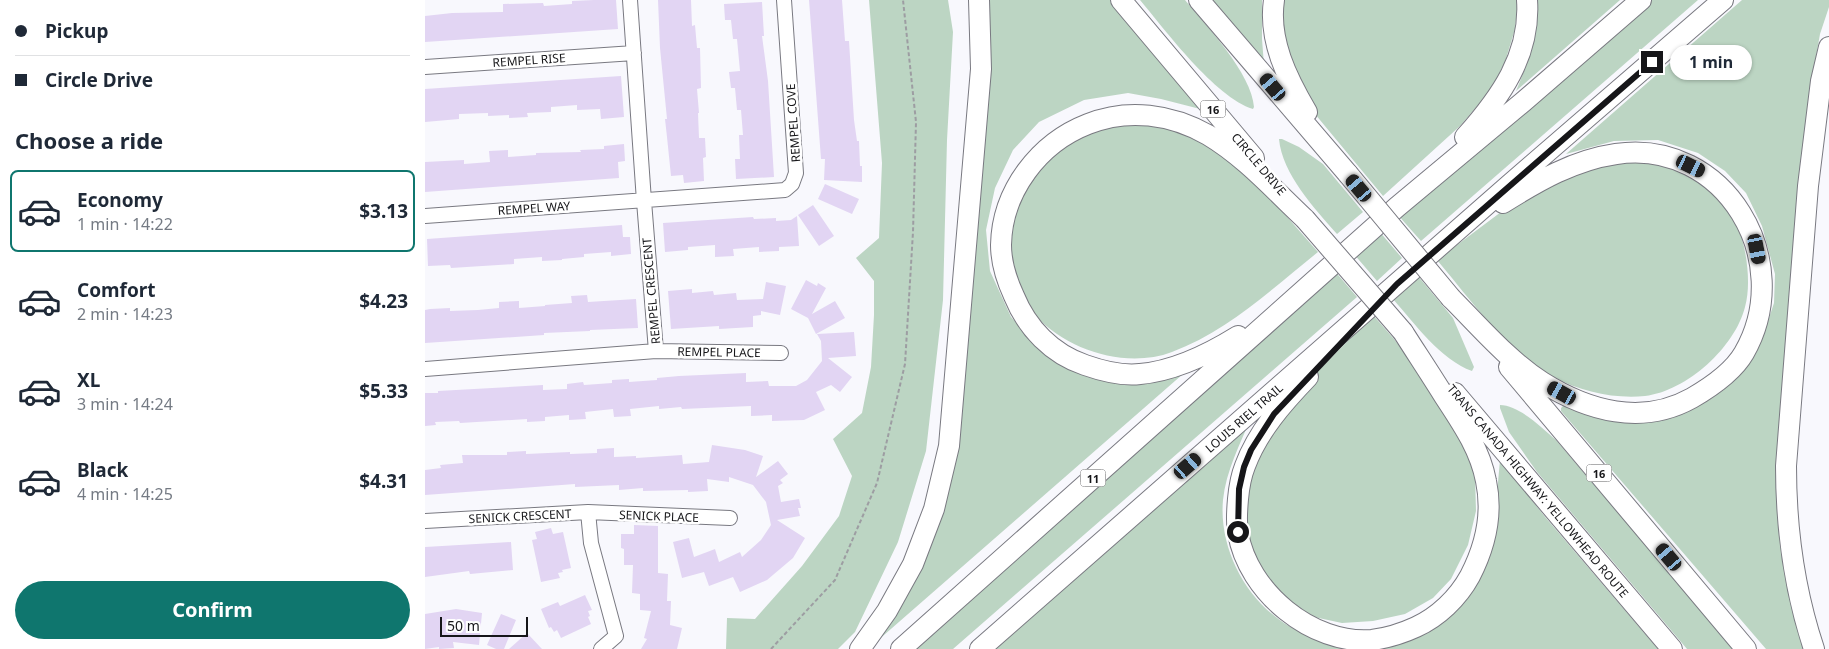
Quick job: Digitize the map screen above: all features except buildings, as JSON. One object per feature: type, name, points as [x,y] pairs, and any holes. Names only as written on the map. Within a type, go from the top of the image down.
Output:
[{"type":"highway","points":[[860,649],[887,611],[913,564],[934,509],[949,446],[981,69],[979,0]]},
{"type":"highway","name":"CIRCLE DRIVE","points":[[1121,0],[1305,219],[1403,332]]},
{"type":"highway","name":"16","points":[[1199,0],[1348,174],[1746,649]]},
{"type":"highway","points":[[1274,0],[1273,26],[1283,68],[1293,90],[1348,174]]},
{"type":"highway","points":[[1397,207],[1485,116],[1503,89],[1511,76],[1526,37],[1527,0]]},
{"type":"highway","points":[[1305,219],[1240,157],[1207,135],[1171,119],[1132,114],[1113,116],[1075,129],[1057,140],[1040,154],[1026,170],[1016,189],[1005,217],[1001,246],[1004,267],[1017,303],[1027,321],[1040,337],[1055,350],[1076,362],[1117,374],[1139,374],[1160,372],[1202,356],[1225,344],[1284,306],[1397,207],[1641,0]]},
{"type":"highway","points":[[1439,246],[1723,0]]},
{"type":"highway","points":[[1814,649],[1799,602],[1793,568],[1786,500],[1786,466],[1810,168],[1821,81],[1829,47]]},
{"type":"highway","points":[[1439,246],[1552,174],[1599,157],[1617,153],[1641,153],[1679,161],[1703,172],[1719,186],[1736,205],[1749,228],[1757,249],[1762,279],[1761,304],[1755,330],[1743,354],[1725,375],[1683,403],[1658,411],[1633,413],[1608,411],[1585,404],[1541,381],[1498,345],[1451,298]]},
{"type":"highway","name":"LOUIS RIEL TRAIL","points":[[980,649],[1439,246]]},
{"type":"highway","points":[[1397,284],[1274,414],[1251,450],[1244,467],[1239,489],[1238,532],[1244,555],[1253,573],[1267,592],[1298,620],[1317,630],[1335,636],[1372,640],[1406,632],[1425,623],[1441,612],[1467,581],[1484,544],[1488,503],[1486,480],[1479,459],[1469,434],[1403,332]]},
{"type":"highway","name":"11","points":[[901,649],[1284,306]]},
{"type":"highway","name":"TRANS CANADA HIGHWAY: YELLOWHEAD ROUTE","points":[[1403,332],[1672,649]]},
{"type":"street","name":"REMPEL CRESCENT","points":[[425,369],[656,351],[630,0]]},
{"type":"street","name":"REMPEL COVE","points":[[644,201],[775,192],[785,190],[792,184],[796,173],[784,0]]},
{"type":"street","name":"REMPEL RISE","points":[[425,67],[634,53]]},
{"type":"street","name":"REMPEL WAY","points":[[425,216],[644,201]]},
{"type":"street","name":"REMPEL PLACE","points":[[656,351],[781,353]]},
{"type":"street","name":"SENICK PLACE","points":[[588,512],[730,518]]},
{"type":"street","name":"SENICK CRESCENT","points":[[425,521],[588,512],[591,543],[616,636],[601,649]]},
{"type":"path","points":[[771,649],[835,580],[877,482],[905,364],[913,232],[916,122],[903,0]]},
{"type":"green space","points":[[869,0],[948,0],[953,32],[947,140],[943,300],[926,451],[898,542],[855,632],[838,649],[726,649],[727,618],[755,619],[802,566],[839,516],[852,476],[833,439],[862,413],[871,367],[874,281],[856,258],[879,238],[882,163]]},
{"type":"green space","points":[[986,0],[1111,0],[1204,110],[1128,93],[1084,100],[1039,122],[1013,150],[995,188],[986,230],[990,271],[1011,317],[1042,349],[1080,370],[1191,367],[868,649],[940,502]]},
{"type":"green space","points":[[1140,0],[1185,0],[1216,36],[1237,65],[1251,94],[1253,109],[1238,102],[1207,77],[1177,45]]},
{"type":"green space","points":[[1210,0],[1262,0],[1264,65]]},
{"type":"green space","points":[[1279,0],[1518,0],[1515,29],[1505,62],[1491,90],[1460,126],[1383,196],[1310,108],[1280,39]]},
{"type":"green space","points":[[1537,0],[1620,0],[1516,91],[1533,47],[1537,25]]},
{"type":"green space","points":[[1646,0],[1698,0],[1421,241],[1397,214]]},
{"type":"green space","points":[[1742,0],[1829,0],[1829,7],[1820,34],[1809,97],[1780,538],[1790,594],[1806,649],[1766,649],[1561,411],[1564,405],[1624,419],[1750,360],[1764,333],[1774,303],[1775,274],[1762,226],[1746,193],[1725,171],[1698,153],[1658,140],[1614,141],[1566,154]]},
{"type":"green space","points":[[1102,121],[1192,130],[1252,177],[1318,252],[1231,321],[1193,343],[1172,352],[1155,357],[1118,357],[1099,354],[1064,339],[1036,316],[1029,306],[1009,257],[1007,243],[1028,170]]},
{"type":"green space","points":[[1279,139],[1299,147],[1323,164],[1363,212],[1337,234],[1293,178],[1281,152]]},
{"type":"green space","points":[[1622,161],[1649,163],[1675,168],[1692,175],[1704,183],[1723,202],[1736,221],[1743,241],[1748,275],[1747,297],[1740,322],[1731,337],[1707,365],[1677,386],[1661,392],[1634,397],[1598,393],[1575,387],[1536,366],[1490,324],[1437,260],[1501,212],[1580,168]]},
{"type":"green space","points":[[1379,231],[1402,258],[1377,281],[1353,253]]},
{"type":"green space","points":[[1333,269],[1357,297],[953,649],[902,649]]},
{"type":"green space","points":[[1418,276],[1453,318],[1474,367],[1472,371],[1461,366],[1439,350],[1393,299]]},
{"type":"green space","points":[[1373,315],[1443,403],[1465,442],[1475,475],[1476,511],[1468,545],[1451,579],[1433,598],[1405,614],[1373,621],[1342,623],[1314,617],[1289,601],[1266,579],[1246,535],[1247,483],[1287,403]]},
{"type":"green space","points":[[1500,405],[1522,413],[1556,440],[1734,649],[1687,649],[1537,472],[1509,432]]},
{"type":"green space","points":[[1251,418],[1227,479],[1223,500],[1223,521],[1227,542],[1234,562],[1244,581],[1256,599],[1289,626],[1314,637],[1407,639],[1493,538],[1500,460],[1546,518],[1658,649],[986,649]]},
{"type":"route","points":[[1238,532],[1239,489],[1244,467],[1251,450],[1274,414],[1397,284],[1652,62]]}]
